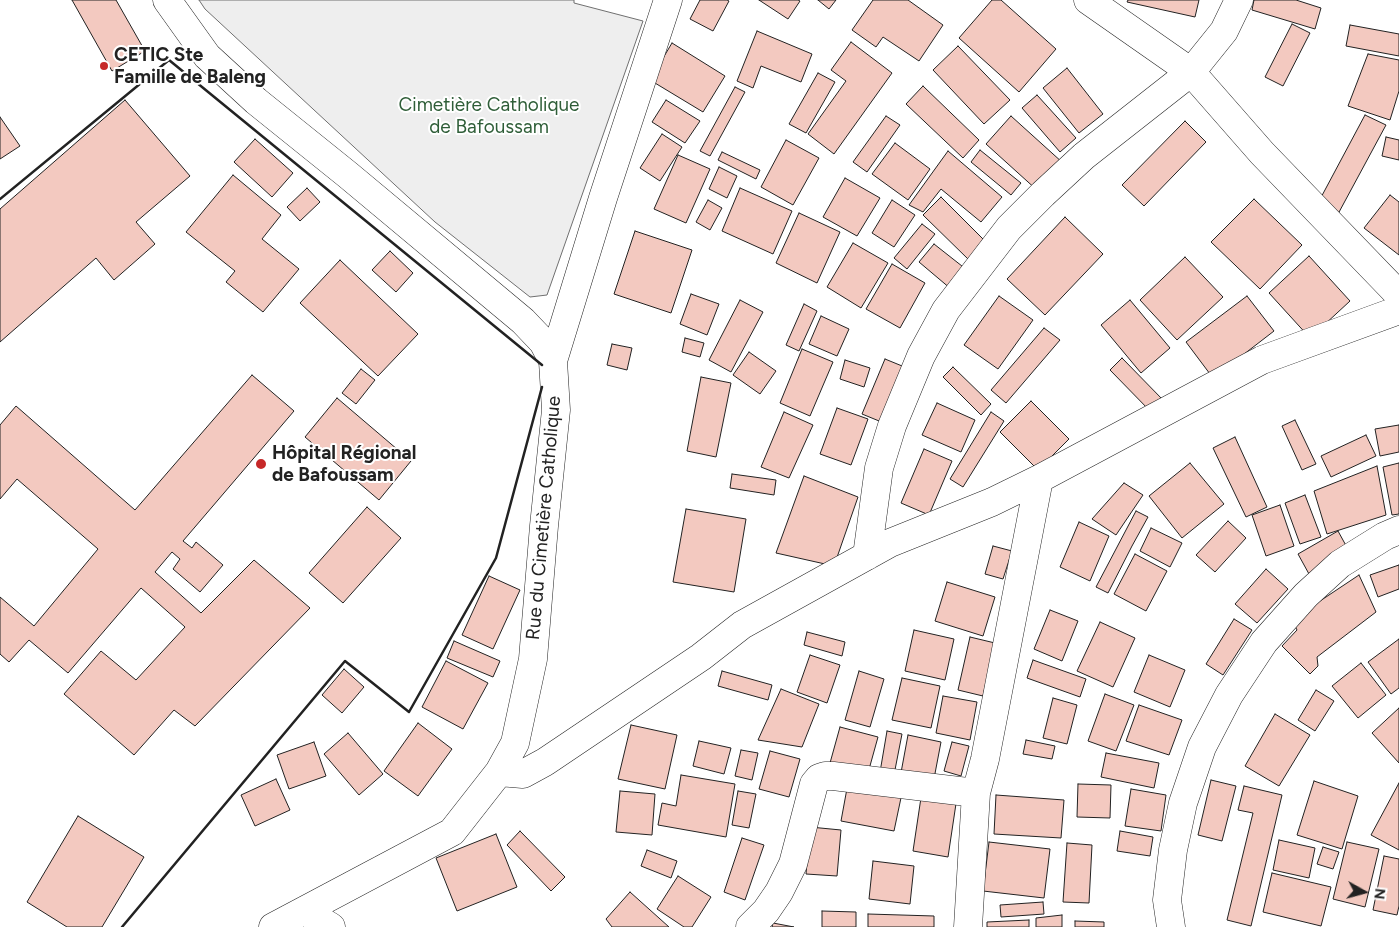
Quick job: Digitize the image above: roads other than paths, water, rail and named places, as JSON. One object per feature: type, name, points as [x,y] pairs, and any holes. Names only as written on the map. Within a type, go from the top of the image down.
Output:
[{"type":"street","name":"Rue du Cimetière Catholique","points":[[167,0],[207,56],[256,101],[523,321],[543,342],[553,360],[556,410],[533,659],[515,743],[499,772],[452,832],[273,927]]},
{"type":"street","points":[[553,360],[603,198],[668,0]]},
{"type":"street","points":[[1088,0],[1191,72],[1262,153],[1399,295]]},
{"type":"street","points":[[867,556],[879,468],[892,426],[920,356],[946,310],[1009,228],[1043,194],[1090,151],[1191,72],[1224,31],[1239,0]]},
{"type":"street","points":[[499,772],[523,774],[545,762],[701,657],[742,625],[890,543],[992,502],[1039,479],[1262,360],[1399,310]]},
{"type":"street","points":[[968,927],[976,793],[1039,479]]},
{"type":"street","points":[[1171,927],[1167,900],[1173,850],[1183,803],[1202,747],[1229,695],[1264,642],[1306,595],[1340,564],[1385,536],[1399,530]]},
{"type":"street","points":[[750,927],[766,911],[779,892],[793,864],[814,784],[819,778],[833,776],[976,793]]},
{"type":"street","points":[[305,911],[331,927]]},
{"type":"place","name":"CETIC Ste Famille de Baleng","points":[[104,66]]},
{"type":"place","name":"Hôpital Régional de Bafoussam","points":[[261,464]]},
{"type":"park label","name":"Cimetière Catholique de Bafoussam","points":[[489,116]]}]
